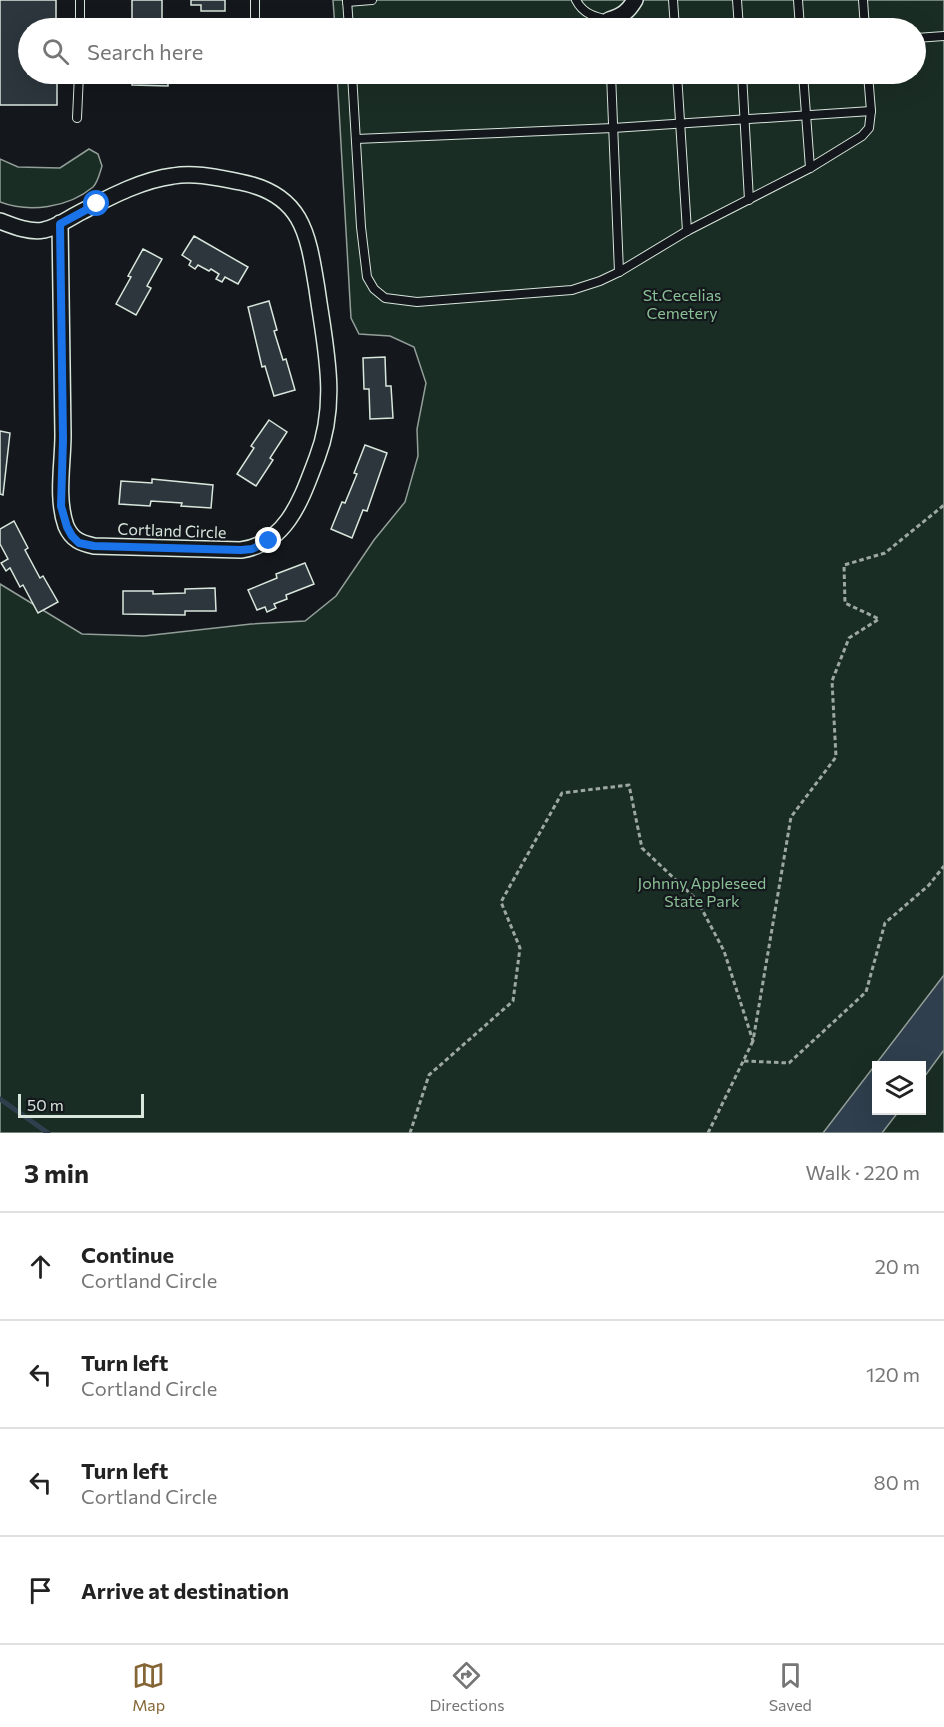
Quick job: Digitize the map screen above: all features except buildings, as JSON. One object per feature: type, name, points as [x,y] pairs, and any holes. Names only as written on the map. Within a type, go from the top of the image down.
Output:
[{"type":"street","points":[[619,18],[630,10],[635,0]]},
{"type":"street","name":"Cortland Circle","points":[[0,221],[26,230],[44,230],[97,204],[152,181],[174,175],[209,176],[253,184],[273,193],[293,208],[311,252],[330,375],[329,411],[322,445],[301,499],[284,528],[269,541],[252,549],[241,550],[94,546],[79,543],[72,536],[61,506],[63,439],[60,224]]},
{"type":"lane","points":[[80,0],[80,18]]},
{"type":"lane","points":[[255,0],[255,18]]},
{"type":"lane","points":[[348,18],[347,1],[372,0]]},
{"type":"lane","points":[[576,0],[585,12],[596,18]]},
{"type":"lane","points":[[673,0],[674,18]]},
{"type":"lane","points":[[738,0],[739,18]]},
{"type":"lane","points":[[798,0],[799,18]]},
{"type":"lane","points":[[863,0],[864,18]]},
{"type":"lane","points":[[926,37],[944,36]]},
{"type":"lane","points":[[77,118],[79,84]]},
{"type":"lane","points":[[353,84],[361,227],[367,277],[374,289],[385,298],[417,302],[572,290],[620,272],[687,231],[810,168],[862,136],[869,128],[871,111],[869,84]]},
{"type":"lane","points":[[611,84],[620,272]]},
{"type":"lane","points":[[678,84],[687,231]]},
{"type":"lane","points":[[743,84],[749,200]]},
{"type":"lane","points":[[804,84],[810,168]]},
{"type":"lane","points":[[356,139],[613,128],[871,111]]},
{"type":"path","points":[[708,1133],[753,1041],[791,817],[836,757],[832,681],[849,638],[879,619],[845,603],[844,565],[885,553],[944,505]]},
{"type":"path","points":[[410,1133],[429,1075],[513,1001],[520,948],[501,902],[562,793],[629,785],[642,848],[697,900],[724,951],[753,1041]]},
{"type":"path","points":[[744,1061],[789,1063],[866,992],[885,923],[929,885],[944,866]]},
{"type":"green space","points":[[333,0],[944,0],[944,1133],[0,1133],[0,584],[82,634],[144,636],[251,624],[305,621],[336,596],[374,540],[405,502],[418,456],[417,429],[426,383],[414,347],[390,336],[359,334],[351,318],[338,84],[926,84],[926,18],[334,18]]},
{"type":"green space","points":[[89,149],[98,154],[102,166],[95,185],[83,194],[60,204],[36,208],[0,202],[0,159],[18,167],[60,168]]},
{"type":"water","points":[[944,975],[944,1050],[926,1075],[926,1061],[878,1061]]},
{"type":"water","points":[[872,1069],[872,1115],[896,1115],[882,1133],[823,1133]]},
{"type":"waterway","points":[[0,1099],[48,1133]]},
{"type":"route","points":[[97,204],[60,224],[63,439],[61,506],[67,527],[79,543],[94,546],[241,550],[252,549],[269,541]]},
{"type":"park label","name":"St.Cecelias Cemetery","points":[[682,303]]},
{"type":"park label","name":"Johnny Appleseed State Park","points":[[702,891]]}]
